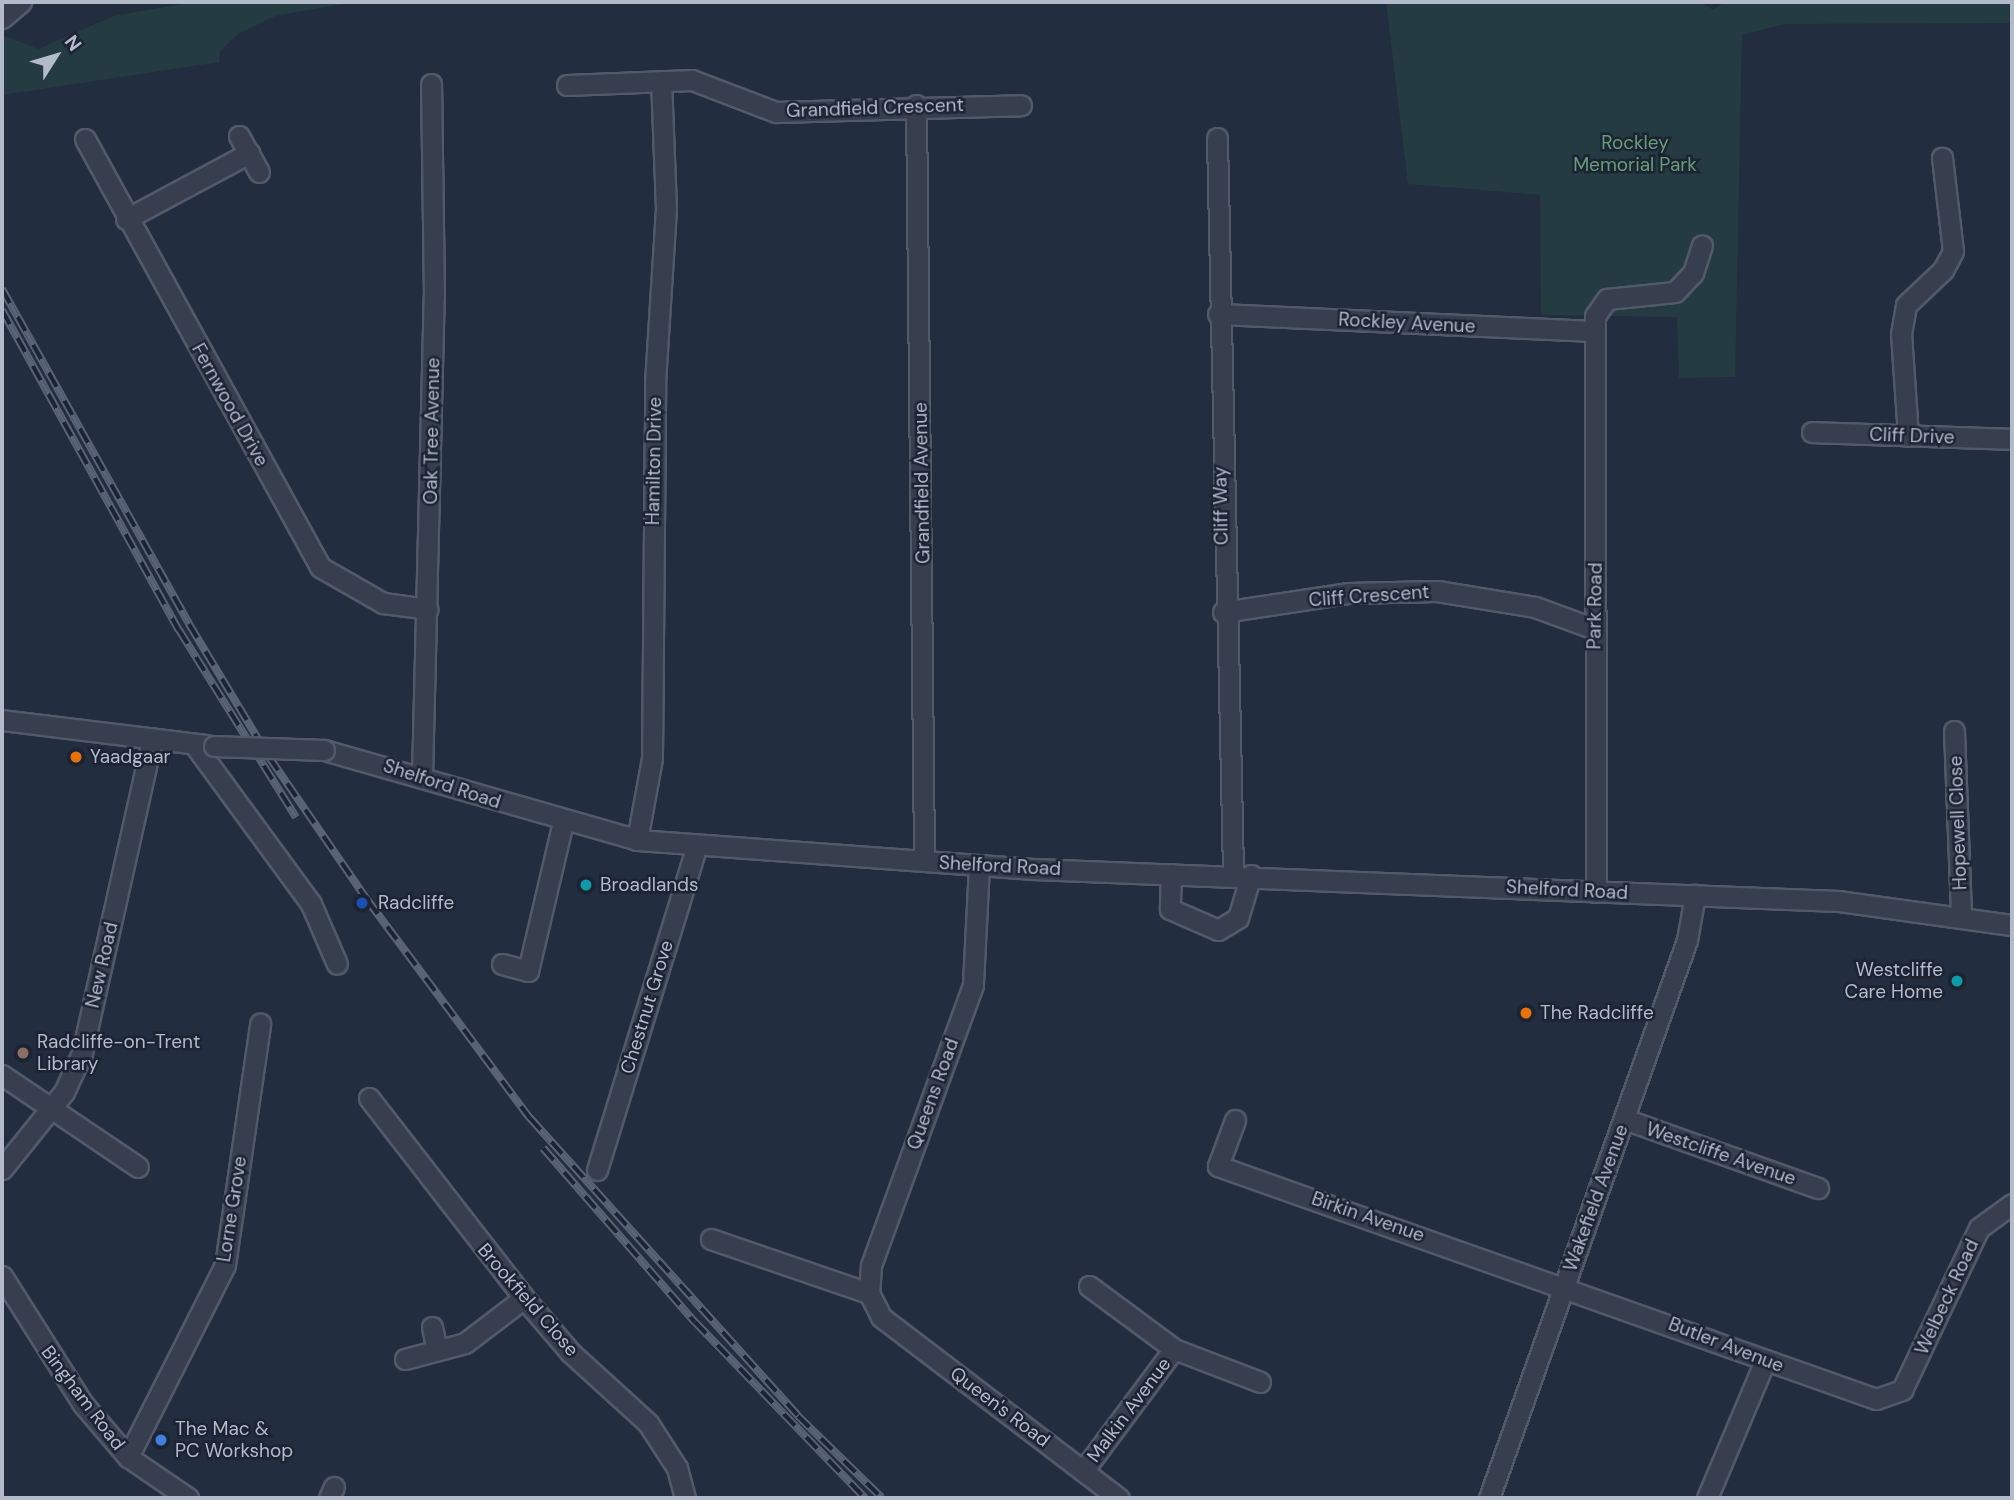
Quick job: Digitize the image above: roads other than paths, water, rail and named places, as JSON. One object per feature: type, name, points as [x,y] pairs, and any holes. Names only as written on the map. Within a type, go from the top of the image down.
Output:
[{"type":"street","points":[[2,18],[22,2]]},
{"type":"street","name":"Grandfield Crescent","points":[[567,85],[661,80],[719,87],[776,112],[916,105],[1021,105]]},
{"type":"street","name":"Hamilton Drive","points":[[637,840],[652,758],[655,383],[666,209],[661,80]]},
{"type":"street","name":"Oak Tree Avenue","points":[[422,777],[428,609],[431,84]]},
{"type":"street","name":"Grandfield Avenue","points":[[916,105],[924,861]]},
{"type":"street","name":"Cliff Way","points":[[1171,874],[1170,909],[1218,930],[1238,918],[1242,874],[1223,612],[1217,138]]},
{"type":"street","name":"Fernwood Drive","points":[[85,139],[126,219],[320,566],[383,603],[428,609]]},
{"type":"street","points":[[126,219],[244,145],[259,172]]},
{"type":"street","points":[[1908,436],[1901,334],[1906,305],[1943,270],[1953,251],[1942,158]]},
{"type":"street","points":[[1595,326],[1599,303],[1607,299],[1675,292],[1693,273],[1702,244]]},
{"type":"street","name":"Rockley Avenue","points":[[1218,314],[1595,326]]},
{"type":"street","name":"Park Road","points":[[1595,326],[1596,892]]},
{"type":"street","name":"Cliff Drive","points":[[1812,432],[2012,439]]},
{"type":"street","name":"Cliff Crescent","points":[[1223,612],[1348,593],[1437,591],[1535,607],[1595,629]]},
{"type":"street","name":"Shelford Road","points":[[2,720],[204,745],[324,751],[422,777],[564,822],[637,840],[979,865],[1838,901],[2012,925]]},
{"type":"street","name":"Hopewell Close","points":[[1954,730],[1961,916]]},
{"type":"street","name":"New Road","points":[[2,1169],[52,1108],[82,1053],[152,738]]},
{"type":"street","points":[[204,745],[311,904],[337,964]]},
{"type":"street","points":[[502,964],[528,971],[564,822]]},
{"type":"street","name":"Chestnut Grove","points":[[597,1170],[697,845]]},
{"type":"street","name":"Queens Road","points":[[869,1293],[871,1266],[973,985],[979,865]]},
{"type":"street","name":"Wakefield Avenue","points":[[1489,1498],[1687,940],[1695,895]]},
{"type":"street","name":"Lorne Grove","points":[[128,1457],[225,1265],[260,1024]]},
{"type":"street","points":[[2,1074],[138,1167]]},
{"type":"street","name":"Brookfield Close","points":[[369,1098],[524,1298],[571,1353],[648,1423],[677,1468],[685,1498]]},
{"type":"street","name":"Westcliffe Avenue","points":[[1624,1119],[1818,1188]]},
{"type":"street","name":"Birkin Avenue","points":[[1235,1121],[1218,1166],[1564,1284]]},
{"type":"street","name":"Welbeck Road","points":[[1890,1398],[1911,1375],[1979,1228],[2012,1205]]},
{"type":"street","points":[[711,1239],[869,1293]]},
{"type":"street","name":"Bingham Road","points":[[2,1276],[83,1404],[128,1457],[188,1498]]},
{"type":"street","name":"Butler Avenue","points":[[1564,1284],[1765,1361],[1890,1398]]},
{"type":"street","name":"Malkin Avenue","points":[[1089,1286],[1174,1349],[1260,1382]]},
{"type":"street","name":"Queen's Road","points":[[869,1293],[881,1317],[1119,1498]]},
{"type":"street","points":[[405,1359],[465,1343],[524,1298]]},
{"type":"street","points":[[432,1327],[437,1350]]},
{"type":"street","name":"Malkin Avenue","points":[[1083,1471],[1174,1349]]},
{"type":"street","points":[[1707,1498],[1765,1361]]},
{"type":"railway","points":[[2,289],[189,624],[269,757],[368,901],[530,1118],[798,1416],[882,1498]]},
{"type":"railway","points":[[2,310],[179,630],[296,817]]},
{"type":"railway","points":[[543,1148],[695,1322],[865,1498]]},
{"type":"place","name":"Yaadgaar","points":[[76,757]]},
{"type":"place","name":"Broadlands","points":[[586,885]]},
{"type":"place","name":"Radcliffe","points":[[362,903]]},
{"type":"place","name":"Westcliffe Care Home","points":[[1957,981]]},
{"type":"place","name":"The Radcliffe","points":[[1526,1013]]},
{"type":"place","name":"Radcliffe-on-Trent Library","points":[[23,1053]]},
{"type":"place","name":"The Mac & PC Workshop","points":[[161,1440]]},
{"type":"park label","name":"Rockley Memorial Park","points":[[1635,154]]}]
